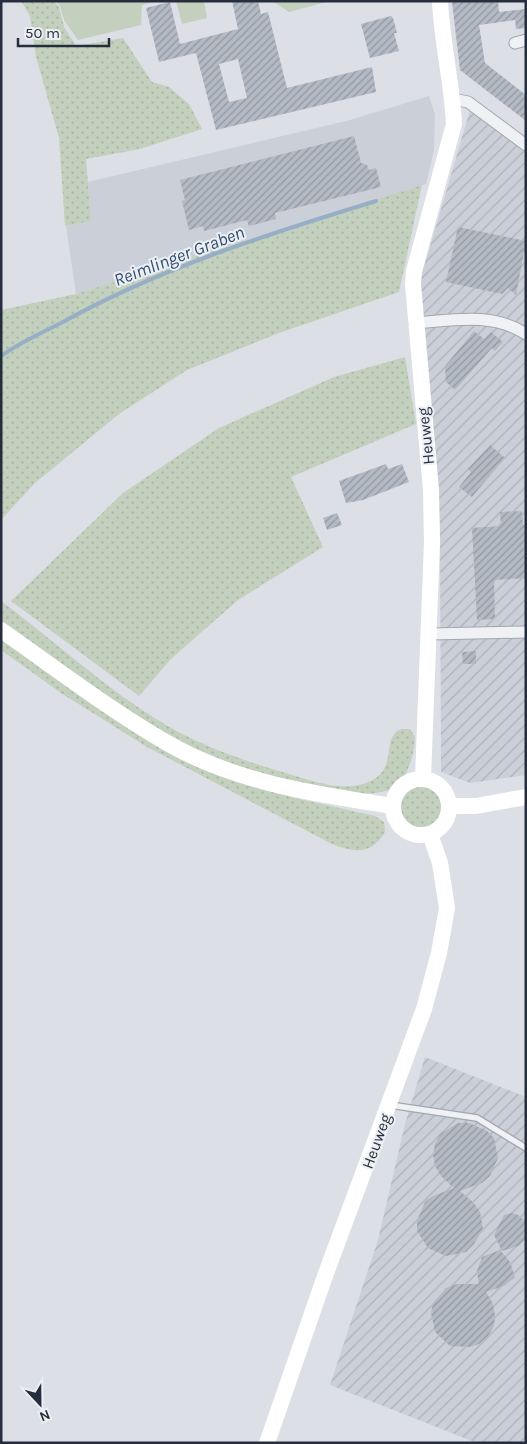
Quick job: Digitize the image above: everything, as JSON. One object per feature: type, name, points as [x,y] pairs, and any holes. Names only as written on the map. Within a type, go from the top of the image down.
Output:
[{"type":"street","name":"Heuweg","points":[[423,778],[430,634],[431,490],[415,323],[414,271],[454,124],[453,99],[442,36],[440,1]]},
{"type":"street","points":[[453,99],[468,102],[526,145]]},
{"type":"street","points":[[415,323],[477,318],[511,324],[526,334]]},
{"type":"street","points":[[1,630],[168,744],[257,780],[304,793],[393,806]]},
{"type":"street","points":[[430,634],[526,632]]},
{"type":"street","points":[[423,778],[438,784],[448,797],[450,806],[444,823],[430,834],[413,834],[405,830],[396,820],[393,806],[399,789],[405,783],[423,778]]},
{"type":"street","points":[[450,806],[476,806],[526,797]]},
{"type":"street","name":"Heuweg","points":[[267,1443],[325,1276],[424,1009],[439,953],[447,908],[440,863],[430,834]]},
{"type":"lane","points":[[390,1105],[477,1118],[526,1148]]},
{"type":"shaded area","points":[[429,96],[435,114],[434,150],[426,184],[76,294],[66,226],[91,221],[88,182],[350,120]]},
{"type":"shaded area","points":[[470,110],[526,153],[526,775],[470,783],[441,772],[440,527],[419,284]]},
{"type":"shaded area","points":[[425,1057],[526,1097],[526,1443],[477,1443],[330,1385],[378,1240],[405,1124]]},
{"type":"green space","points":[[21,1],[54,1],[59,7],[64,27],[76,46],[123,38],[152,82],[169,87],[189,104],[202,129],[140,149],[86,159],[91,221],[65,226],[59,138],[36,57],[30,16]]},
{"type":"green space","points":[[56,1],[158,1],[142,5],[141,25],[78,40],[64,20],[60,6]]},
{"type":"green space","points":[[176,1],[204,1],[207,18],[182,24]]},
{"type":"green space","points":[[272,1],[330,1],[289,12]]},
{"type":"green space","points":[[422,185],[399,292],[279,333],[187,370],[119,414],[35,483],[1,520],[1,310],[76,294]]},
{"type":"green space","points":[[405,357],[416,424],[291,477],[323,547],[238,600],[171,659],[139,696],[11,601],[123,493],[219,428],[334,377]]},
{"type":"green space","points":[[1,601],[123,697],[166,725],[195,740],[257,764],[316,782],[335,786],[354,786],[375,779],[382,772],[386,764],[391,740],[395,733],[401,729],[410,729],[415,737],[414,751],[406,773],[393,788],[376,793],[354,793],[328,790],[272,777],[223,760],[187,744],[136,715],[1,622]]},
{"type":"green space","points":[[1,639],[259,788],[375,816],[384,822],[385,832],[373,846],[366,849],[352,850],[328,842],[147,747],[61,693],[1,650]]},
{"type":"green space","points":[[422,786],[437,792],[443,807],[437,822],[422,828],[407,822],[401,807],[407,792]]},
{"type":"building","points":[[232,1],[258,1],[261,14],[268,12],[287,88],[372,67],[376,92],[216,130],[196,53],[159,62],[146,8],[170,2],[180,44],[238,29]],"holes":[[[238,59],[247,98],[229,102],[219,64]]]},
{"type":"building","points":[[498,1],[499,12],[526,9],[526,28],[516,29],[515,20],[479,25],[485,63],[526,95],[526,121],[460,70],[452,2]]},
{"type":"building","points":[[391,16],[397,33],[394,33],[399,51],[370,58],[361,24]]},
{"type":"building","points":[[354,136],[361,163],[367,165],[369,170],[376,168],[381,187],[275,213],[276,219],[249,226],[247,220],[204,231],[203,226],[189,230],[182,201],[185,200],[180,180]]},
{"type":"building","points":[[458,227],[526,241],[516,295],[508,288],[502,294],[446,282]]},
{"type":"building","points":[[474,331],[484,339],[491,332],[503,342],[495,351],[492,348],[455,390],[446,382],[445,366]]},
{"type":"building","points":[[490,445],[505,458],[472,497],[459,487],[471,472],[468,469]]},
{"type":"building","points":[[386,464],[388,469],[402,464],[409,482],[363,500],[346,503],[339,481]]},
{"type":"building","points":[[522,511],[523,525],[526,525],[526,578],[494,580],[495,619],[477,620],[472,528],[501,526],[500,512]]},
{"type":"building","points":[[337,513],[342,525],[327,530],[323,518]]},
{"type":"building","points":[[476,651],[476,664],[463,664],[462,652]]},
{"type":"building","points":[[458,1123],[469,1123],[487,1131],[494,1138],[498,1158],[490,1176],[482,1183],[460,1191],[474,1203],[480,1212],[483,1229],[474,1244],[466,1252],[446,1256],[428,1248],[417,1231],[417,1221],[425,1202],[433,1196],[454,1188],[441,1176],[435,1166],[433,1155],[435,1144],[440,1134]]},
{"type":"building","points":[[512,1213],[518,1215],[526,1222],[526,1239],[518,1246],[502,1251],[494,1235],[504,1215]]},
{"type":"building","points":[[500,1250],[510,1262],[515,1277],[504,1286],[486,1292],[493,1304],[494,1326],[488,1336],[479,1344],[470,1347],[450,1346],[435,1332],[431,1313],[433,1303],[446,1288],[457,1284],[479,1284],[477,1271],[482,1257]]},
{"type":"waterway","name":"Reimlinger Graben","points":[[1,356],[23,342],[137,285],[215,254],[295,226],[376,201]]}]
